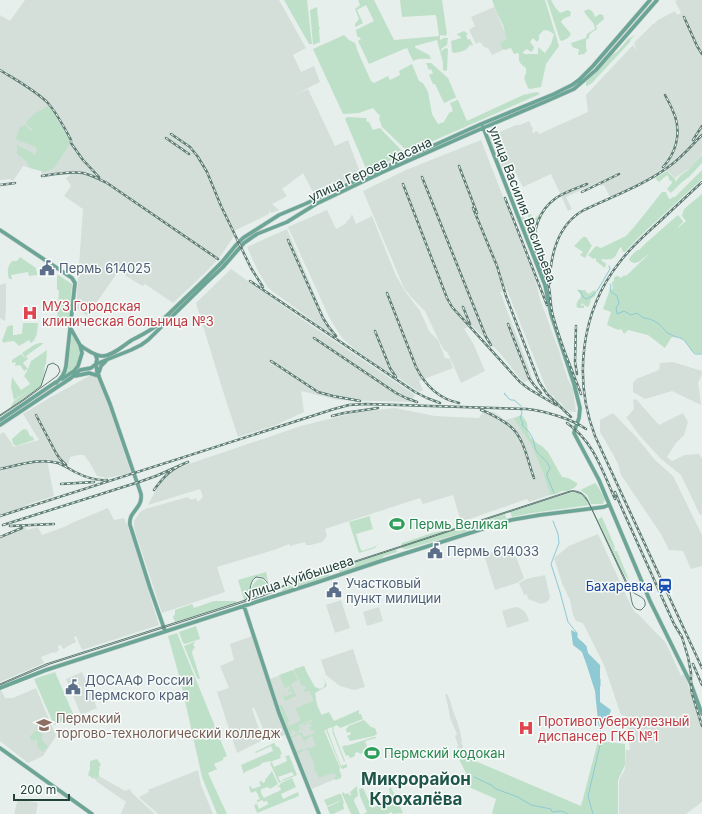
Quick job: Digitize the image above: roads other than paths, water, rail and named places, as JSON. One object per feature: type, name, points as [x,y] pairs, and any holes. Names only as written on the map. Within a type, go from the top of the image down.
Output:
[{"type":"main road","name":"улица Героев Хасана","points":[[93,353],[107,356],[150,330],[204,281],[238,242],[275,217],[565,89],[579,80],[598,61],[650,0]]},
{"type":"main road","name":"улица Героев Хасана","points":[[96,364],[136,348],[145,342],[223,267],[244,243],[257,234],[294,218],[316,204],[367,179],[482,126],[547,102],[569,91],[581,83],[602,64],[656,0]]},
{"type":"main road","name":"улица Василия Васильева","points":[[482,126],[545,285],[551,314],[574,384],[580,408],[579,418],[574,433],[599,480],[650,601],[691,684],[702,714]]},
{"type":"main road","points":[[290,210],[288,216],[290,218],[294,218]]},
{"type":"main road","points":[[275,217],[279,217],[281,219],[278,225]]},
{"type":"main road","points":[[0,230],[72,278],[75,283],[65,372],[56,383]]},
{"type":"main road","points":[[0,420],[74,371],[78,366],[82,349],[71,328]]},
{"type":"main road","points":[[150,330],[146,335],[134,343],[137,345],[153,335]]},
{"type":"main road","points":[[80,345],[93,353],[97,358],[96,370],[110,404],[141,494],[140,502],[130,517],[130,525],[165,631]]},
{"type":"main road","points":[[81,358],[85,353],[93,353]]},
{"type":"main road","points":[[81,358],[83,366],[94,371],[98,376]]},
{"type":"main road","points":[[98,376],[100,367],[108,359]]},
{"type":"main road","points":[[0,425],[71,378],[80,370],[93,367],[96,364]]},
{"type":"main road","points":[[71,378],[89,373],[98,376]]},
{"type":"main road","name":"улица Куйбышева","points":[[0,688],[46,670],[511,520],[540,514],[604,507],[609,505]]},
{"type":"main road","points":[[244,606],[278,713],[319,814]]},
{"type":"main road","points":[[0,748],[92,814]]},
{"type":"water","points":[[571,630],[577,633],[577,637],[586,646],[588,653],[600,665],[600,702],[611,710],[609,716],[604,722],[598,721],[595,691],[582,652],[573,645]]},
{"type":"waterway","points":[[597,291],[610,269],[609,266]]},
{"type":"waterway","points":[[610,284],[610,291],[617,296],[619,303],[616,308],[617,314],[624,311],[631,315],[637,313],[643,318],[650,319],[658,323],[667,333],[684,340],[692,352],[695,354],[702,354]]},
{"type":"waterway","points":[[578,290],[586,299],[596,292]]},
{"type":"waterway","points":[[505,393],[504,394],[508,398],[514,400],[521,406]]},
{"type":"waterway","points":[[521,410],[522,413],[520,418],[523,423],[522,425],[531,435],[535,449],[549,466],[550,469],[547,476],[554,493]]},
{"type":"waterway","points":[[553,521],[558,534],[559,543],[551,564],[568,622],[577,633],[577,637]]},
{"type":"waterway","points":[[581,641],[586,646],[587,652]]},
{"type":"waterway","points":[[594,660],[600,666]]},
{"type":"waterway","points":[[600,679],[600,686]]},
{"type":"waterway","points":[[593,814],[588,796],[602,737],[598,721]]},
{"type":"waterway","points":[[474,777],[496,789],[518,797],[531,805],[551,809],[552,812],[562,811],[568,814]]},
{"type":"tram line","points":[[0,415],[41,386],[48,365],[53,363],[58,366],[60,371],[57,376],[0,416]]},
{"type":"tram line","points":[[0,684],[46,664],[255,597],[275,590],[288,583],[570,491],[575,491],[580,492],[584,495],[587,499],[630,589],[645,602],[645,606],[641,610],[635,608],[630,592],[589,503],[582,494],[573,491],[288,584],[263,596],[50,664],[0,685]]},
{"type":"tram line","points":[[244,601],[247,598],[252,582],[256,577],[263,578],[268,584],[268,591],[264,595]]},
{"type":"railway","points":[[684,17],[702,54]]},
{"type":"railway","points":[[0,70],[42,97],[47,102],[60,120],[71,140],[71,143],[83,160],[99,177]]},
{"type":"railway","points":[[663,167],[671,156],[677,136],[677,123],[675,116],[665,95]]},
{"type":"railway","points":[[693,140],[702,126]]},
{"type":"railway","points":[[171,134],[190,147],[198,157],[207,172],[221,206],[251,268],[263,287]]},
{"type":"railway","points":[[550,283],[550,272],[557,241],[568,223],[575,216],[584,210],[640,184],[661,172],[679,158],[702,135]]},
{"type":"railway","points":[[166,138],[189,154]]},
{"type":"railway","points":[[459,166],[477,213]]},
{"type":"railway","points":[[42,176],[78,172],[107,183],[218,259]]},
{"type":"railway","points":[[582,192],[619,174]]},
{"type":"railway","points":[[422,177],[486,337],[491,345]]},
{"type":"railway","points":[[702,182],[632,247],[606,282],[596,302],[589,324],[584,346],[583,369],[584,392],[588,414],[595,436],[702,668]]},
{"type":"railway","points":[[0,185],[15,183]]},
{"type":"railway","points":[[403,184],[447,298],[452,307],[520,382],[556,405]]},
{"type":"railway","points":[[581,394],[555,323],[552,312],[550,291],[537,256],[535,237],[541,215],[550,203],[563,194],[587,184]]},
{"type":"railway","points":[[505,198],[547,305]]},
{"type":"railway","points":[[473,208],[497,266],[506,296],[539,382],[547,394],[571,417]]},
{"type":"railway","points":[[288,240],[323,318],[336,336]]},
{"type":"railway","points":[[250,281],[415,392],[440,403]]},
{"type":"railway","points":[[387,293],[420,374],[428,385],[439,395],[459,403]]},
{"type":"railway","points":[[463,307],[470,324]]},
{"type":"railway","points":[[508,324],[529,378],[541,393]]},
{"type":"railway","points":[[576,326],[575,362],[577,374]]},
{"type":"railway","points":[[375,331],[390,368],[396,377]]},
{"type":"railway","points":[[314,338],[396,393],[417,402]]},
{"type":"railway","points":[[271,361],[318,392],[360,401]]},
{"type":"railway","points":[[0,516],[349,405],[366,404],[527,409],[558,416],[586,429]]},
{"type":"railway","points":[[332,416],[378,408]]},
{"type":"railway","points":[[481,410],[506,423],[519,437],[534,478]]},
{"type":"railway","points":[[36,415],[56,453],[66,465]]},
{"type":"railway","points":[[567,423],[591,448],[615,499]]},
{"type":"railway","points":[[0,469],[44,461],[58,463],[87,477],[107,480]]},
{"type":"railway","points":[[154,490],[169,473],[188,462]]},
{"type":"railway","points":[[3,525],[139,482],[181,465]]},
{"type":"railway","points":[[61,484],[94,482]]},
{"type":"railway","points":[[615,492],[674,624],[682,637],[691,673],[692,694],[702,726]]},
{"type":"railway","points":[[10,526],[54,524]]},
{"type":"railway","points":[[0,537],[22,528]]},
{"type":"railway","points":[[693,664],[702,685]]},
{"type":"place","name":"Пермь 614025","points":[[47,268]]},
{"type":"place","name":"МУЗ Городская клиническая больница №3","points":[[30,313]]},
{"type":"place","name":"Пермь Великая","points":[[397,524]]},
{"type":"place","name":"Пермь 614033","points":[[435,551]]},
{"type":"place","name":"Бахаревка","points":[[665,586]]},
{"type":"place","name":"Участковый пункт милиции","points":[[334,590]]},
{"type":"place","name":"ДОСААФ России Пермского края","points":[[73,687]]},
{"type":"place","name":"Пермский торгово-технологический колледж","points":[[44,725]]},
{"type":"place","name":"Противотуберкулезный диспансер ГКБ №1","points":[[526,728]]},
{"type":"place","name":"Пермский кодокан","points":[[372,753]]},
{"type":"district","name":"Микрорайон Крохалёва","points":[[416,789]]}]
